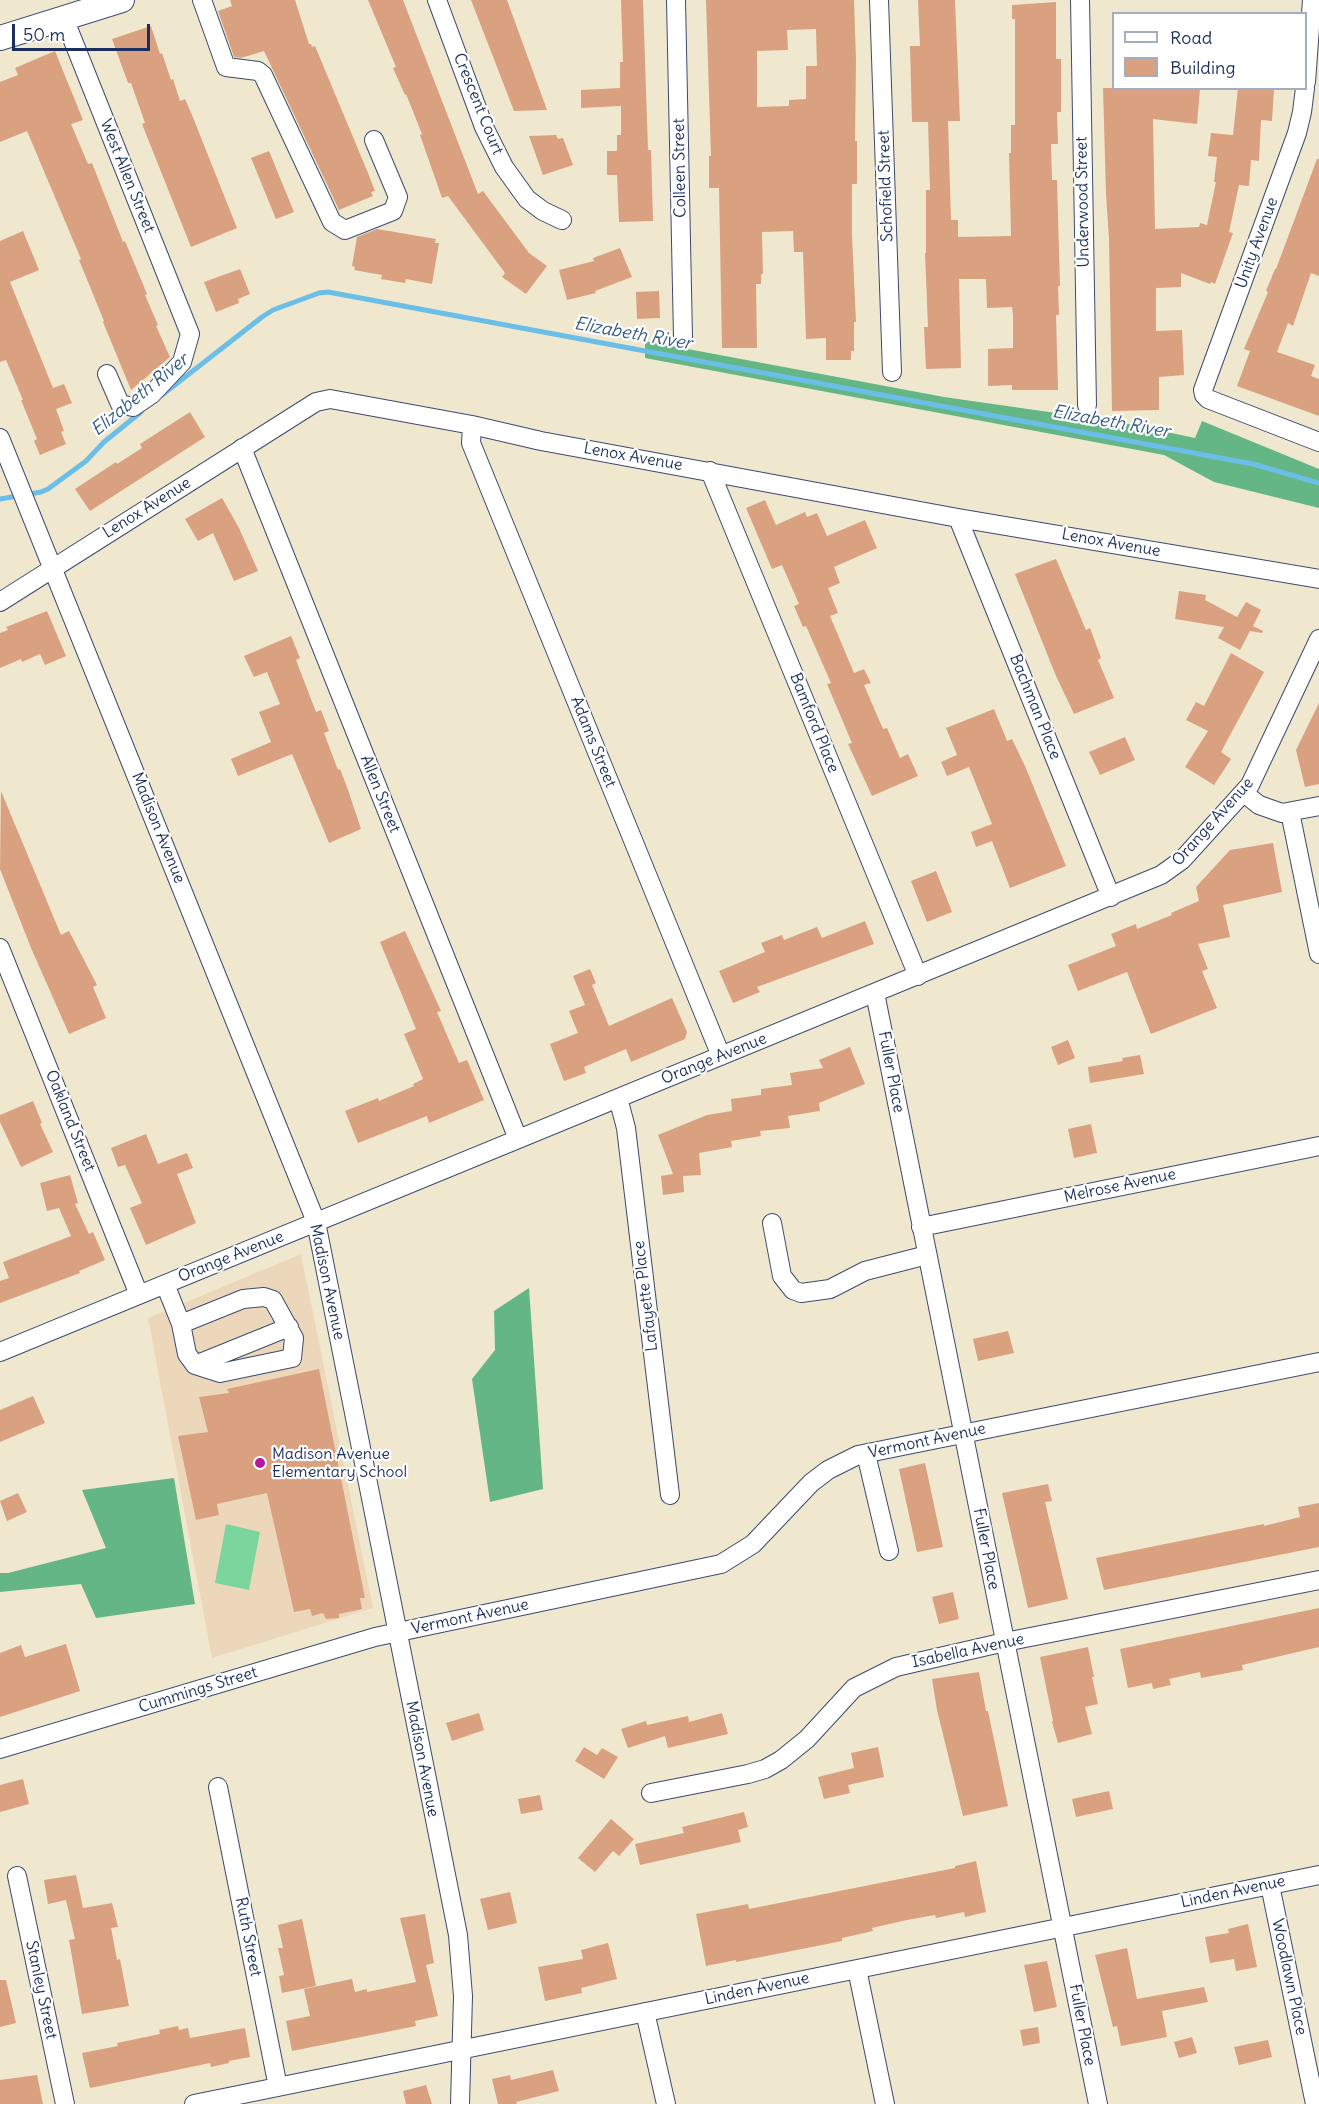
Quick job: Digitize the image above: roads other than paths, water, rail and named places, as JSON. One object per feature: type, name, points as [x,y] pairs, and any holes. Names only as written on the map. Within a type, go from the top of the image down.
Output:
[{"type":"main road","points":[[0,38],[122,0]]},
{"type":"street","points":[[202,0],[226,67],[258,71],[263,75],[332,222],[345,230],[393,211],[398,196],[374,140]]},
{"type":"street","name":"Crescent Court","points":[[437,0],[484,127],[504,167],[527,199],[543,211],[562,220]]},
{"type":"street","name":"Colleen Street","points":[[676,0],[683,337]]},
{"type":"street","name":"Schofield Street","points":[[879,0],[892,372]]},
{"type":"street","name":"Underwood Street","points":[[1080,0],[1087,405]]},
{"type":"street","points":[[1307,59],[1312,0]]},
{"type":"street","name":"West Allen Street","points":[[64,18],[190,334],[182,362],[152,394],[133,407],[120,404],[107,374]]},
{"type":"street","name":"Unity Avenue","points":[[1305,90],[1297,133],[1203,390],[1208,399],[1319,442]]},
{"type":"street","name":"Lenox Avenue","points":[[0,602],[322,399],[958,518],[1319,579]]},
{"type":"street","name":"Adams Street","points":[[472,426],[471,442],[721,1056]]},
{"type":"street","name":"Madison Avenue","points":[[0,438],[316,1222],[458,1935],[463,1995],[460,2104]]},
{"type":"street","name":"Allen Street","points":[[242,448],[518,1139]]},
{"type":"street","name":"Bamford Place","points":[[710,471],[918,976]]},
{"type":"street","name":"Bachman Place","points":[[958,518],[1111,897]]},
{"type":"street","name":"Orange Avenue","points":[[0,1352],[1111,897],[1172,869],[1244,793],[1313,667],[1319,639]]},
{"type":"street","points":[[1244,793],[1267,809],[1282,813],[1319,806]]},
{"type":"street","points":[[1290,812],[1319,954]]},
{"type":"street","name":"Oakland Street","points":[[0,948],[139,1295]]},
{"type":"street","name":"Fuller Place","points":[[875,993],[1098,2104]]},
{"type":"street","name":"Lafayette Place","points":[[618,1098],[626,1128],[670,1495]]},
{"type":"street","name":"Melrose Avenue","points":[[921,1227],[1319,1146]]},
{"type":"street","points":[[772,1223],[782,1276],[793,1290],[801,1293],[830,1289],[865,1271],[927,1255]]},
{"type":"street","points":[[165,1284],[181,1324],[187,1354],[195,1365],[220,1373],[292,1358],[294,1338],[289,1327],[273,1300],[264,1297],[243,1299],[181,1324]]},
{"type":"street","points":[[195,1365],[289,1327]]},
{"type":"street","name":"Vermont Avenue","points":[[396,1632],[721,1564],[753,1544],[811,1483],[828,1470],[858,1455],[1319,1362]]},
{"type":"street","points":[[866,1454],[889,1551]]},
{"type":"street","name":"Isabella Avenue","points":[[651,1793],[765,1769],[794,1751],[848,1694],[872,1678],[896,1667],[1005,1642],[1319,1580]]},
{"type":"street","name":"Cummings Street","points":[[0,1749],[396,1632]]},
{"type":"street","name":"Ruth Street","points":[[218,1788],[278,2087]]},
{"type":"street","name":"Linden Avenue","points":[[194,2104],[1319,1875]]},
{"type":"street","name":"Stanley Street","points":[[17,1876],[65,2104]]},
{"type":"street","name":"Woodlawn Place","points":[[1270,1885],[1315,2104]]},
{"type":"street","points":[[857,1969],[885,2104]]},
{"type":"street","points":[[645,2012],[666,2104]]},
{"type":"waterway","name":"Elizabeth River","points":[[162,395],[273,310],[319,293],[328,292],[1253,464],[1319,483]]},
{"type":"waterway","name":"Elizabeth River","points":[[0,499],[48,489],[86,461],[104,442],[141,412]]},
{"type":"place","name":"Madison Avenue Elementary School","points":[[260,1463]]}]
